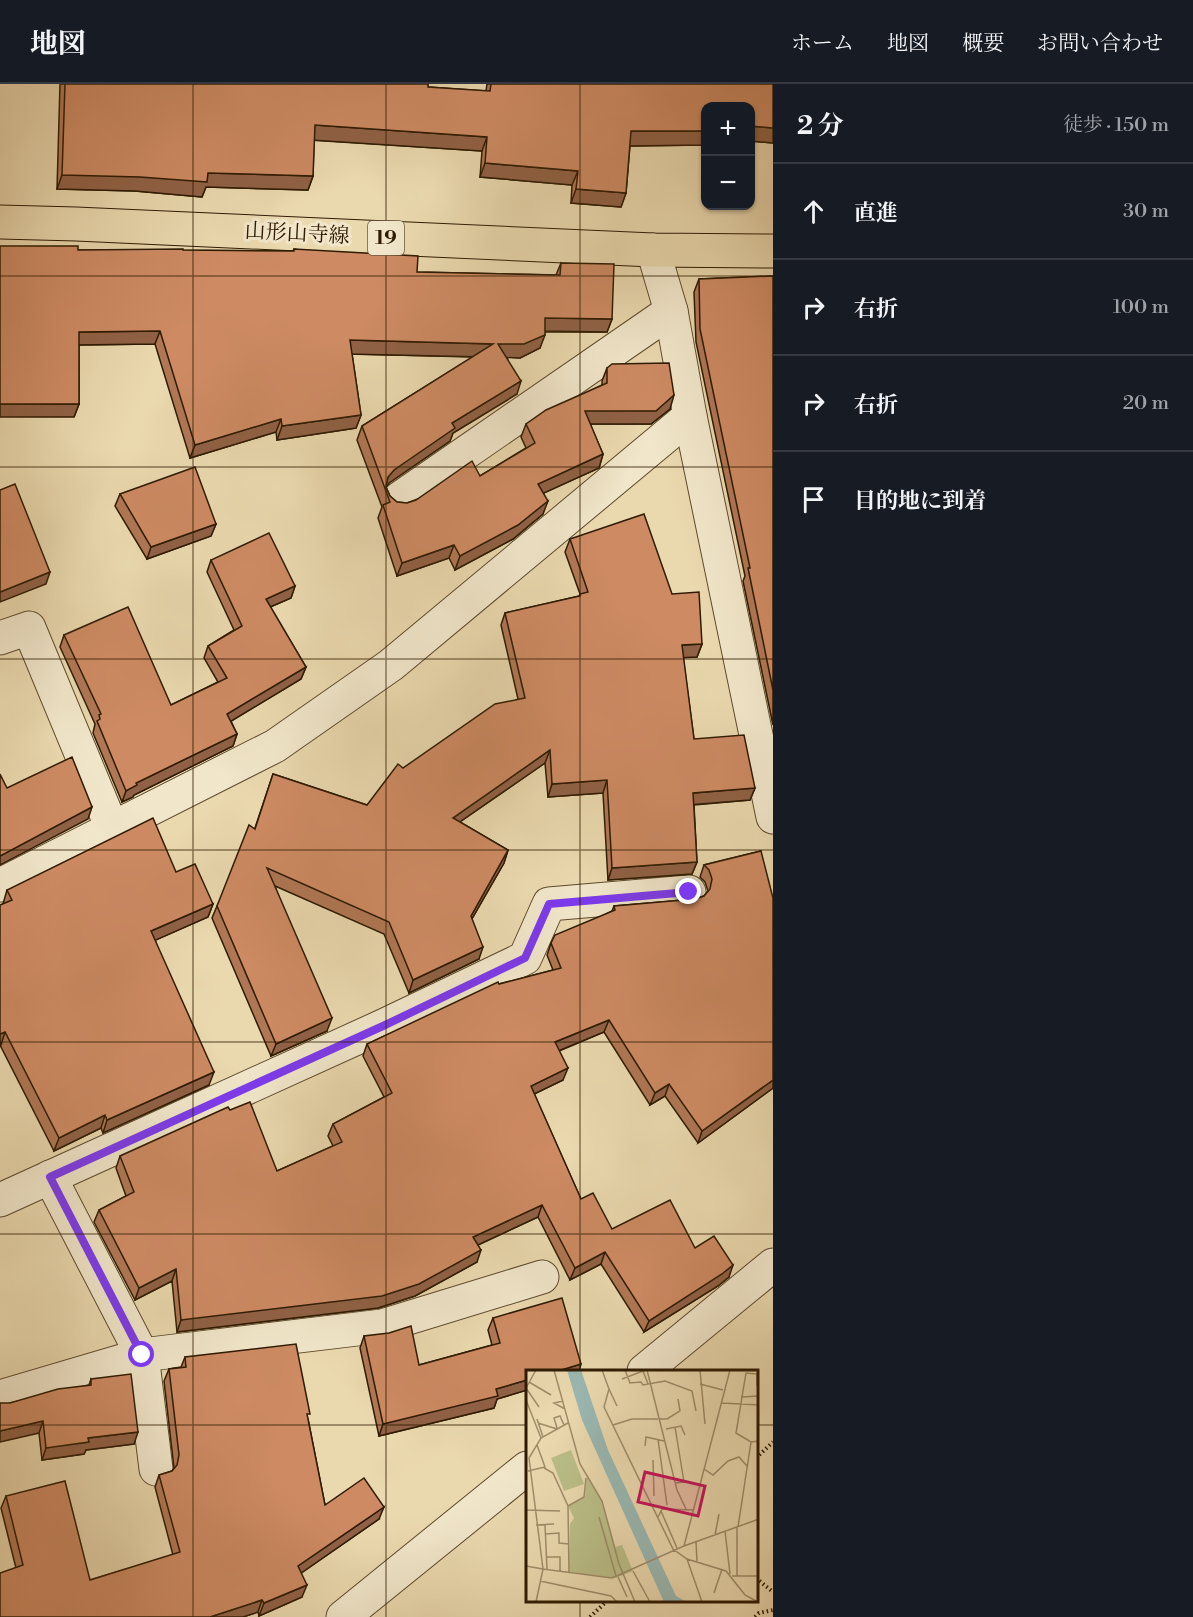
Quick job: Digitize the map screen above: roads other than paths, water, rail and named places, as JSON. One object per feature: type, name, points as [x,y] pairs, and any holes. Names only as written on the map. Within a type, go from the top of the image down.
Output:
[{"type":"main road","name":"山形山寺線","points":[[0,222],[653,250],[773,251]]},
{"type":"lane","points":[[653,250],[672,311],[690,416],[773,817]]},
{"type":"lane","points":[[400,498],[672,311]]},
{"type":"lane","points":[[0,885],[275,746],[391,665],[690,416]]},
{"type":"lane","points":[[0,638],[29,628],[112,828]]},
{"type":"lane","points":[[0,1200],[383,1026],[525,958],[549,904],[689,892]]},
{"type":"lane","points":[[50,1177],[142,1355],[156,1469]]},
{"type":"lane","points":[[645,1370],[773,1265]]},
{"type":"lane","points":[[0,1396],[142,1355],[382,1326],[543,1277]]},
{"type":"lane","points":[[343,1617],[526,1469]]}]
